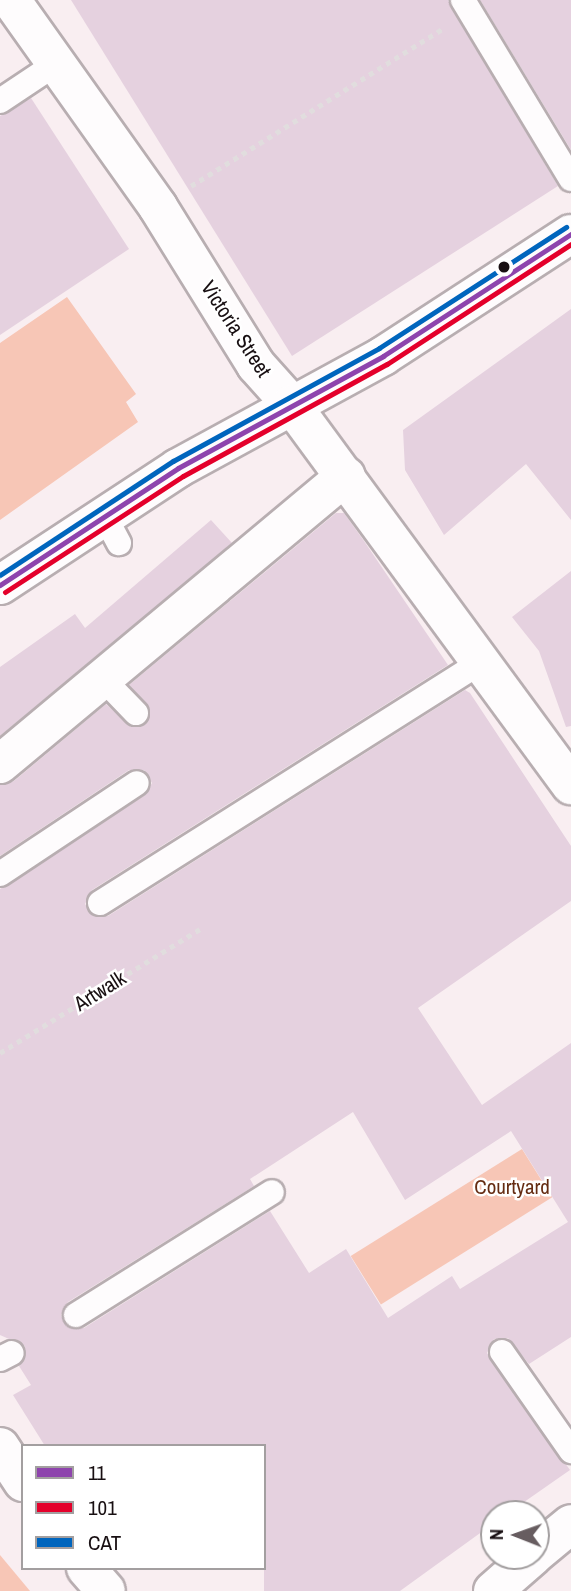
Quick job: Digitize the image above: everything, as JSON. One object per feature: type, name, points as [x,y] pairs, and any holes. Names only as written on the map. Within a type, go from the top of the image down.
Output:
[{"type":"street","name":"Victoria Street","points":[[11,0],[158,206],[256,365],[346,477],[478,664],[571,785]]},
{"type":"street","points":[[0,585],[111,529],[290,404],[383,355],[571,234]]},
{"type":"street","points":[[0,764],[346,477]]},
{"type":"street","points":[[0,1447],[21,1479]]},
{"type":"street","points":[[550,1541],[571,1524]]},
{"type":"street","points":[[88,1570],[106,1591]]},
{"type":"street","points":[[492,1591],[516,1570]]},
{"type":"lane","points":[[467,6],[571,179]]},
{"type":"lane","points":[[0,101],[57,63]]},
{"type":"lane","points":[[100,903],[478,664]]},
{"type":"lane","points":[[104,680],[136,713]]},
{"type":"lane","points":[[0,874],[137,783]]},
{"type":"lane","points":[[76,1315],[272,1192]]},
{"type":"lane","points":[[502,1352],[571,1451]]},
{"type":"path","points":[[158,206],[467,6]]},
{"type":"path","name":"Artwalk","points":[[0,1053],[200,929]]},
{"type":"green space","points":[[67,297],[136,394],[126,402],[138,422],[0,520],[0,343]]},
{"type":"green space","name":"Courtyard","points":[[522,1149],[552,1197],[381,1304],[351,1256]]},
{"type":"green space","points":[[0,1555],[30,1591],[0,1591]]},
{"type":"building","points":[[71,0],[448,0],[558,186],[292,356]]},
{"type":"building","points":[[480,0],[571,0],[571,150]]},
{"type":"building","points":[[31,98],[129,249],[0,335],[0,116]]},
{"type":"building","points":[[571,309],[571,520],[526,464],[444,535],[405,470],[403,430]]},
{"type":"building","points":[[336,513],[344,513],[448,665],[92,890],[85,904],[94,916],[108,916],[465,690],[470,693],[571,846],[571,901],[418,1008],[482,1105],[571,1043],[571,1337],[529,1364],[508,1338],[494,1339],[487,1353],[570,1470],[527,1500],[480,1500],[480,1533],[400,1591],[264,1591],[266,1444],[44,1444],[13,1395],[31,1385],[19,1366],[25,1346],[0,1335],[0,889],[145,795],[152,783],[144,770],[129,770],[0,856],[0,785],[14,781],[106,704],[131,727],[146,724],[150,709],[129,685]],"holes":[[[353,1112],[405,1200],[511,1131],[568,1222],[460,1289],[452,1276],[388,1318],[346,1249],[309,1273],[270,1211],[84,1328],[64,1323],[61,1315],[68,1302],[254,1186],[250,1179]]]},
{"type":"building","points":[[211,520],[232,543],[0,736],[0,667],[75,614],[85,628]]},
{"type":"building","points":[[571,571],[571,726],[566,727],[539,651],[512,617]]},
{"type":"transit line","name":"CAT","points":[[0,575],[173,461],[379,348],[566,227]]},
{"type":"transit line","name":"11","points":[[0,585],[178,468],[383,356],[571,234]]},
{"type":"transit line","name":"101","points":[[5,592],[183,476],[387,364],[571,244]]}]
